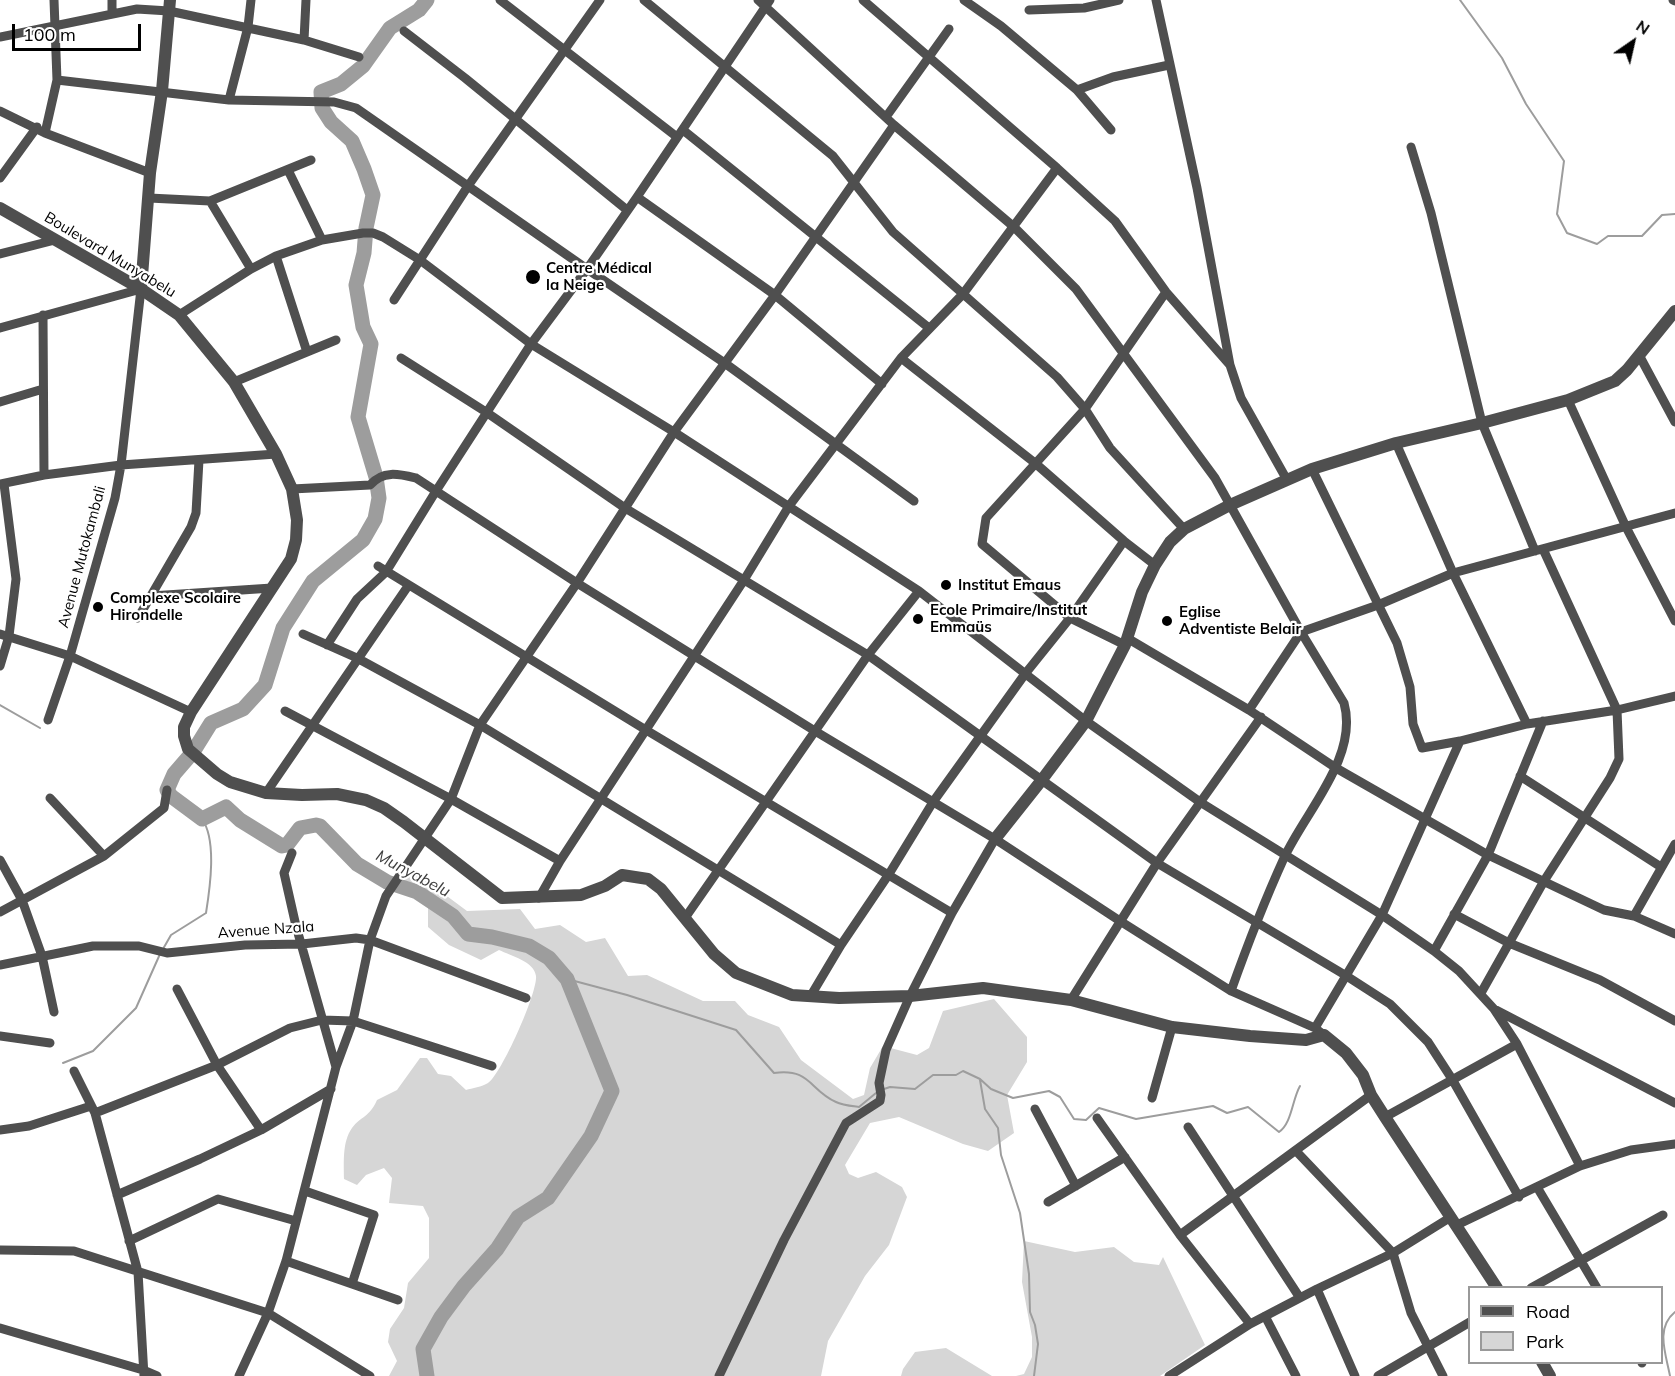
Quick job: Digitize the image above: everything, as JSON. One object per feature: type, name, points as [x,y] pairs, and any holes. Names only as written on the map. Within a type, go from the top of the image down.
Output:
[{"type":"street","points":[[0,178],[41,130],[57,80],[54,0]]},
{"type":"street","points":[[112,0],[112,14]]},
{"type":"street","points":[[229,100],[248,27],[251,0]]},
{"type":"street","points":[[304,40],[306,0]]},
{"type":"street","points":[[501,0],[564,50],[680,134],[816,238],[929,328]]},
{"type":"street","points":[[394,300],[468,186],[600,0]]},
{"type":"street","points":[[644,0],[832,156],[893,232],[1057,377],[1084,409],[1110,448],[1184,529]]},
{"type":"street","points":[[863,0],[1115,221],[1166,292],[1230,365]]},
{"type":"street","points":[[964,0],[1002,26],[1077,90],[1111,130]]},
{"type":"street","points":[[1029,10],[1119,0]]},
{"type":"street","points":[[1156,0],[1197,188],[1230,365],[1241,398],[1287,480]]},
{"type":"street","points":[[327,645],[357,599],[382,569],[436,490],[531,344],[587,269],[680,134],[764,2],[894,125],[1014,227],[1076,289],[1215,478],[1301,632],[1344,703],[1347,713],[1347,729],[1336,768],[1286,855],[1256,922],[1230,991]]},
{"type":"street","points":[[0,37],[137,9],[169,5],[360,57]]},
{"type":"street","points":[[0,328],[141,289],[150,173],[162,91],[169,5]]},
{"type":"street","points":[[886,117],[950,29]]},
{"type":"street","points":[[404,32],[627,210]]},
{"type":"street","points":[[1077,90],[1113,77],[1169,65]]},
{"type":"street","points":[[57,80],[229,100],[334,102],[356,108],[726,364],[914,501]]},
{"type":"street","points":[[0,111],[41,130],[150,173]]},
{"type":"street","points":[[238,1376],[268,1313],[286,1261],[306,1191],[336,1067],[353,1022],[370,940],[386,896],[451,799],[480,725],[577,583],[674,432],[776,295],[894,125]]},
{"type":"street","points":[[1411,147],[1431,213],[1482,423],[1539,550],[1617,710],[1619,759],[1610,778],[1544,881],[1481,993]]},
{"type":"street","points":[[149,198],[210,201],[311,160]]},
{"type":"street","points":[[539,898],[560,861],[744,580],[789,506],[902,358],[963,294],[1057,168]]},
{"type":"street","points":[[288,170],[322,240]]},
{"type":"street","points":[[637,197],[776,295],[882,384]]},
{"type":"street","points":[[210,201],[251,269]]},
{"type":"street","name":"Boulevard Munyabelu","points":[[0,208],[141,289],[178,315],[234,382],[276,454],[292,489],[297,520],[296,540],[291,559],[191,712]]},
{"type":"street","points":[[178,315],[251,269],[276,256],[322,240],[373,233],[420,260],[531,344],[674,432],[919,591],[1086,721],[1200,802],[1382,915],[1434,951],[1459,971],[1494,1009],[1517,1044],[1580,1166]]},
{"type":"street","points":[[0,254],[55,240]]},
{"type":"street","points":[[276,256],[307,352]]},
{"type":"street","name":"Avenue Mutokambali","points":[[48,720],[70,656],[115,498],[121,465],[141,289]]},
{"type":"street","points":[[1166,292],[1084,409],[986,518],[982,544],[1070,618],[1126,641],[1250,710],[1336,768],[1488,855],[1604,910],[1634,916],[1675,934]]},
{"type":"street","points":[[719,1376],[784,1240],[846,1123],[880,1101],[879,1083],[886,1050],[910,996],[952,913],[995,839],[1086,721],[1126,641],[1142,592],[1155,565],[1170,542],[1184,529],[1230,505],[1312,470],[1396,443],[1568,400],[1615,381],[1628,370],[1675,311]]},
{"type":"street","points":[[43,315],[44,475]]},
{"type":"street","points":[[234,382],[336,340]]},
{"type":"street","points":[[1639,355],[1675,422]]},
{"type":"street","points":[[401,358],[486,412],[625,508],[868,655],[1157,864],[1390,1004],[1428,1042],[1452,1079],[1519,1197]]},
{"type":"street","points":[[902,358],[1035,463],[1124,542],[1155,565]]},
{"type":"street","points":[[0,402],[43,389]]},
{"type":"street","points":[[1568,400],[1626,527],[1675,621]]},
{"type":"street","points":[[1396,443],[1453,573],[1527,724]]},
{"type":"street","points":[[121,465],[276,454]]},
{"type":"street","points":[[138,618],[191,527],[196,513],[199,460]]},
{"type":"street","name":"Avenue Mutokambali","points":[[2,484],[44,475],[121,465]]},
{"type":"street","points":[[1312,470],[1397,643],[1410,687],[1413,724],[1422,748],[1527,724],[1617,710],[1675,696]]},
{"type":"street","points":[[292,489],[370,485],[376,477],[395,474],[416,478],[577,583],[815,731],[995,839],[1230,991],[1320,1032],[1346,1053],[1363,1075],[1371,1095],[1496,1286]]},
{"type":"street","points":[[0,666],[16,579],[2,484]]},
{"type":"street","points":[[1250,710],[1301,632],[1378,605],[1453,573],[1675,513]]},
{"type":"street","points":[[810,997],[933,802],[1124,542]]},
{"type":"street","points":[[382,569],[952,913]]},
{"type":"street","points":[[266,794],[408,586]]},
{"type":"street","points":[[151,596],[272,588]]},
{"type":"street","points":[[685,918],[868,655],[919,591]]},
{"type":"street","points":[[303,634],[357,658],[480,725],[841,945]]},
{"type":"street","points":[[5,635],[70,656],[191,712],[184,727],[188,749],[230,782],[266,794],[337,794],[366,800],[384,808],[425,837],[502,898],[581,895],[605,886],[622,875],[648,879],[661,889],[714,954],[736,973],[776,990],[810,997],[910,996],[983,988],[1071,1000],[1172,1028],[1250,1036],[1306,1040],[1320,1032],[1345,975],[1382,915],[1460,741]]},
{"type":"street","points":[[285,711],[451,799],[560,861]]},
{"type":"street","points":[[1071,1000],[1157,864],[1261,717]]},
{"type":"street","points":[[1434,951],[1488,855],[1543,721]]},
{"type":"street","points":[[1520,776],[1660,867]]},
{"type":"street","points":[[0,912],[104,855],[164,808],[167,790]]},
{"type":"street","points":[[50,798],[104,855]]},
{"type":"street","points":[[1634,916],[1675,844]]},
{"type":"street","points":[[292,853],[284,873],[296,926],[336,1067]]},
{"type":"street","points":[[0,860],[22,900],[42,956],[54,1012]]},
{"type":"street","points":[[1454,914],[1509,943],[1600,980],[1675,1021]]},
{"type":"street","name":"Avenue Nzala","points":[[0,965],[93,946],[139,946],[161,952],[245,945],[302,944],[356,938],[370,940],[526,998]]},
{"type":"street","points":[[177,989],[217,1065],[261,1130]]},
{"type":"street","points":[[1494,1009],[1675,1104]]},
{"type":"street","points":[[0,1130],[29,1126],[93,1110],[217,1065],[290,1028],[322,1020],[353,1022],[492,1066]]},
{"type":"street","points":[[1152,1098],[1172,1028]]},
{"type":"street","points":[[0,1036],[50,1043]]},
{"type":"street","points":[[1385,1117],[1517,1044]]},
{"type":"street","points":[[74,1071],[93,1110],[138,1272],[143,1373]]},
{"type":"street","points":[[117,1195],[261,1130],[331,1089]]},
{"type":"street","points":[[1180,1235],[1371,1095]]},
{"type":"street","points":[[1035,1109],[1076,1186]]},
{"type":"street","points":[[1097,1118],[1180,1235],[1250,1324]]},
{"type":"street","points":[[1188,1126],[1300,1298]]},
{"type":"street","points":[[1169,1376],[1250,1324],[1454,1221],[1519,1197],[1580,1166],[1631,1149],[1675,1144]]},
{"type":"street","points":[[1296,1151],[1393,1253],[1412,1313],[1443,1376]]},
{"type":"street","points":[[1048,1202],[1125,1157]]},
{"type":"street","points":[[1537,1187],[1596,1286]]},
{"type":"street","points":[[306,1191],[374,1215],[352,1284]]},
{"type":"street","points":[[129,1241],[218,1199],[296,1221]]},
{"type":"street","points":[[1533,1286],[1663,1215]]},
{"type":"street","points":[[0,1250],[74,1251],[268,1313],[370,1376]]},
{"type":"street","points":[[286,1261],[398,1300]]},
{"type":"street","points":[[1317,1289],[1355,1376]]},
{"type":"street","points":[[1265,1316],[1296,1376]]},
{"type":"street","points":[[1378,1376],[1468,1323]]},
{"type":"street","points":[[0,1328],[157,1376]]},
{"type":"green space","points":[[412,870],[467,911],[520,909],[535,929],[560,925],[586,942],[605,938],[628,976],[647,975],[703,1001],[735,1001],[748,1015],[779,1027],[801,1060],[853,1099],[864,1095],[870,1068],[883,1046],[917,1055],[929,1048],[943,1011],[994,999],[1027,1037],[1027,1062],[1007,1095],[1014,1133],[988,1151],[963,1144],[899,1117],[870,1123],[845,1165],[849,1174],[858,1178],[876,1172],[902,1187],[907,1197],[889,1245],[865,1276],[828,1341],[821,1376],[389,1376],[397,1361],[388,1342],[390,1329],[404,1308],[408,1283],[429,1258],[429,1218],[423,1206],[389,1203],[392,1178],[384,1168],[366,1175],[357,1185],[344,1179],[344,1153],[349,1134],[355,1124],[368,1114],[377,1100],[397,1090],[420,1058],[427,1058],[438,1074],[451,1076],[466,1090],[488,1083],[494,1077],[518,1032],[531,998],[536,976],[527,963],[499,950],[481,960],[449,945],[428,927],[428,907],[411,893],[404,878]]},
{"type":"green space","points":[[1024,1241],[1075,1252],[1114,1247],[1134,1262],[1159,1265],[1163,1257],[1205,1345],[1160,1376],[1016,1376],[1024,1374],[1032,1357],[1032,1337],[1022,1282]]},
{"type":"green space","points":[[946,1348],[992,1376],[901,1376],[915,1352]]},
{"type":"waterway","name":"Munyabelu","points":[[427,0],[419,10],[390,28],[363,66],[341,84],[321,92],[322,108],[331,122],[352,141],[373,195],[366,228],[364,253],[356,285],[363,327],[371,344],[358,417],[376,477],[379,498],[375,519],[363,540],[313,581],[283,628],[265,685],[243,709],[211,723],[193,752],[174,774],[167,790],[171,796],[202,819],[226,807],[240,820],[282,846],[287,845],[300,828],[320,826],[357,864],[387,882],[417,892],[453,916],[468,934],[529,946],[549,958],[567,979],[612,1091],[591,1136],[548,1198],[518,1217],[497,1249],[464,1286],[441,1317],[423,1349],[427,1376]]},
{"type":"waterway","points":[[1460,0],[1502,58],[1526,104],[1564,161],[1557,214],[1567,233],[1597,244],[1608,236],[1642,236],[1662,215],[1675,214]]},
{"type":"waterway","points":[[0,705],[40,728]]},
{"type":"waterway","points":[[163,949],[171,935],[206,913],[211,851],[207,828],[202,819]]},
{"type":"waterway","points":[[63,1063],[93,1051],[136,1008],[160,954]]},
{"type":"waterway","points":[[567,979],[627,995],[736,1030],[774,1073],[786,1072],[803,1077],[820,1092],[838,1103],[859,1107],[876,1093]]},
{"type":"waterway","points":[[884,1089],[890,1087],[915,1089],[933,1075],[956,1075],[963,1071],[980,1079],[991,1089],[1013,1098],[1049,1091],[1060,1097],[1074,1119],[1086,1120],[1099,1108],[1136,1119],[1213,1106],[1227,1113],[1248,1107],[1279,1132],[1287,1123],[1300,1086]]},
{"type":"waterway","points":[[980,1080],[985,1109],[998,1128],[1001,1155],[1020,1213],[1029,1274],[1030,1312],[1038,1344],[1034,1376]]},
{"type":"waterway","points":[[1670,1376],[1664,1333],[1669,1318],[1675,1312]]},
{"type":"place","name":"Centre Médical la Neige","points":[[533,277]]},
{"type":"place","name":"Institut Emaus","points":[[946,585]]},
{"type":"place","name":"Complexe Scolaire Hirondelle","points":[[98,607]]},
{"type":"place","name":"Ecole Primaire/Institut Emmaüs","points":[[918,619]]},
{"type":"place","name":"Eglise Adventiste Belair","points":[[1167,621]]}]
